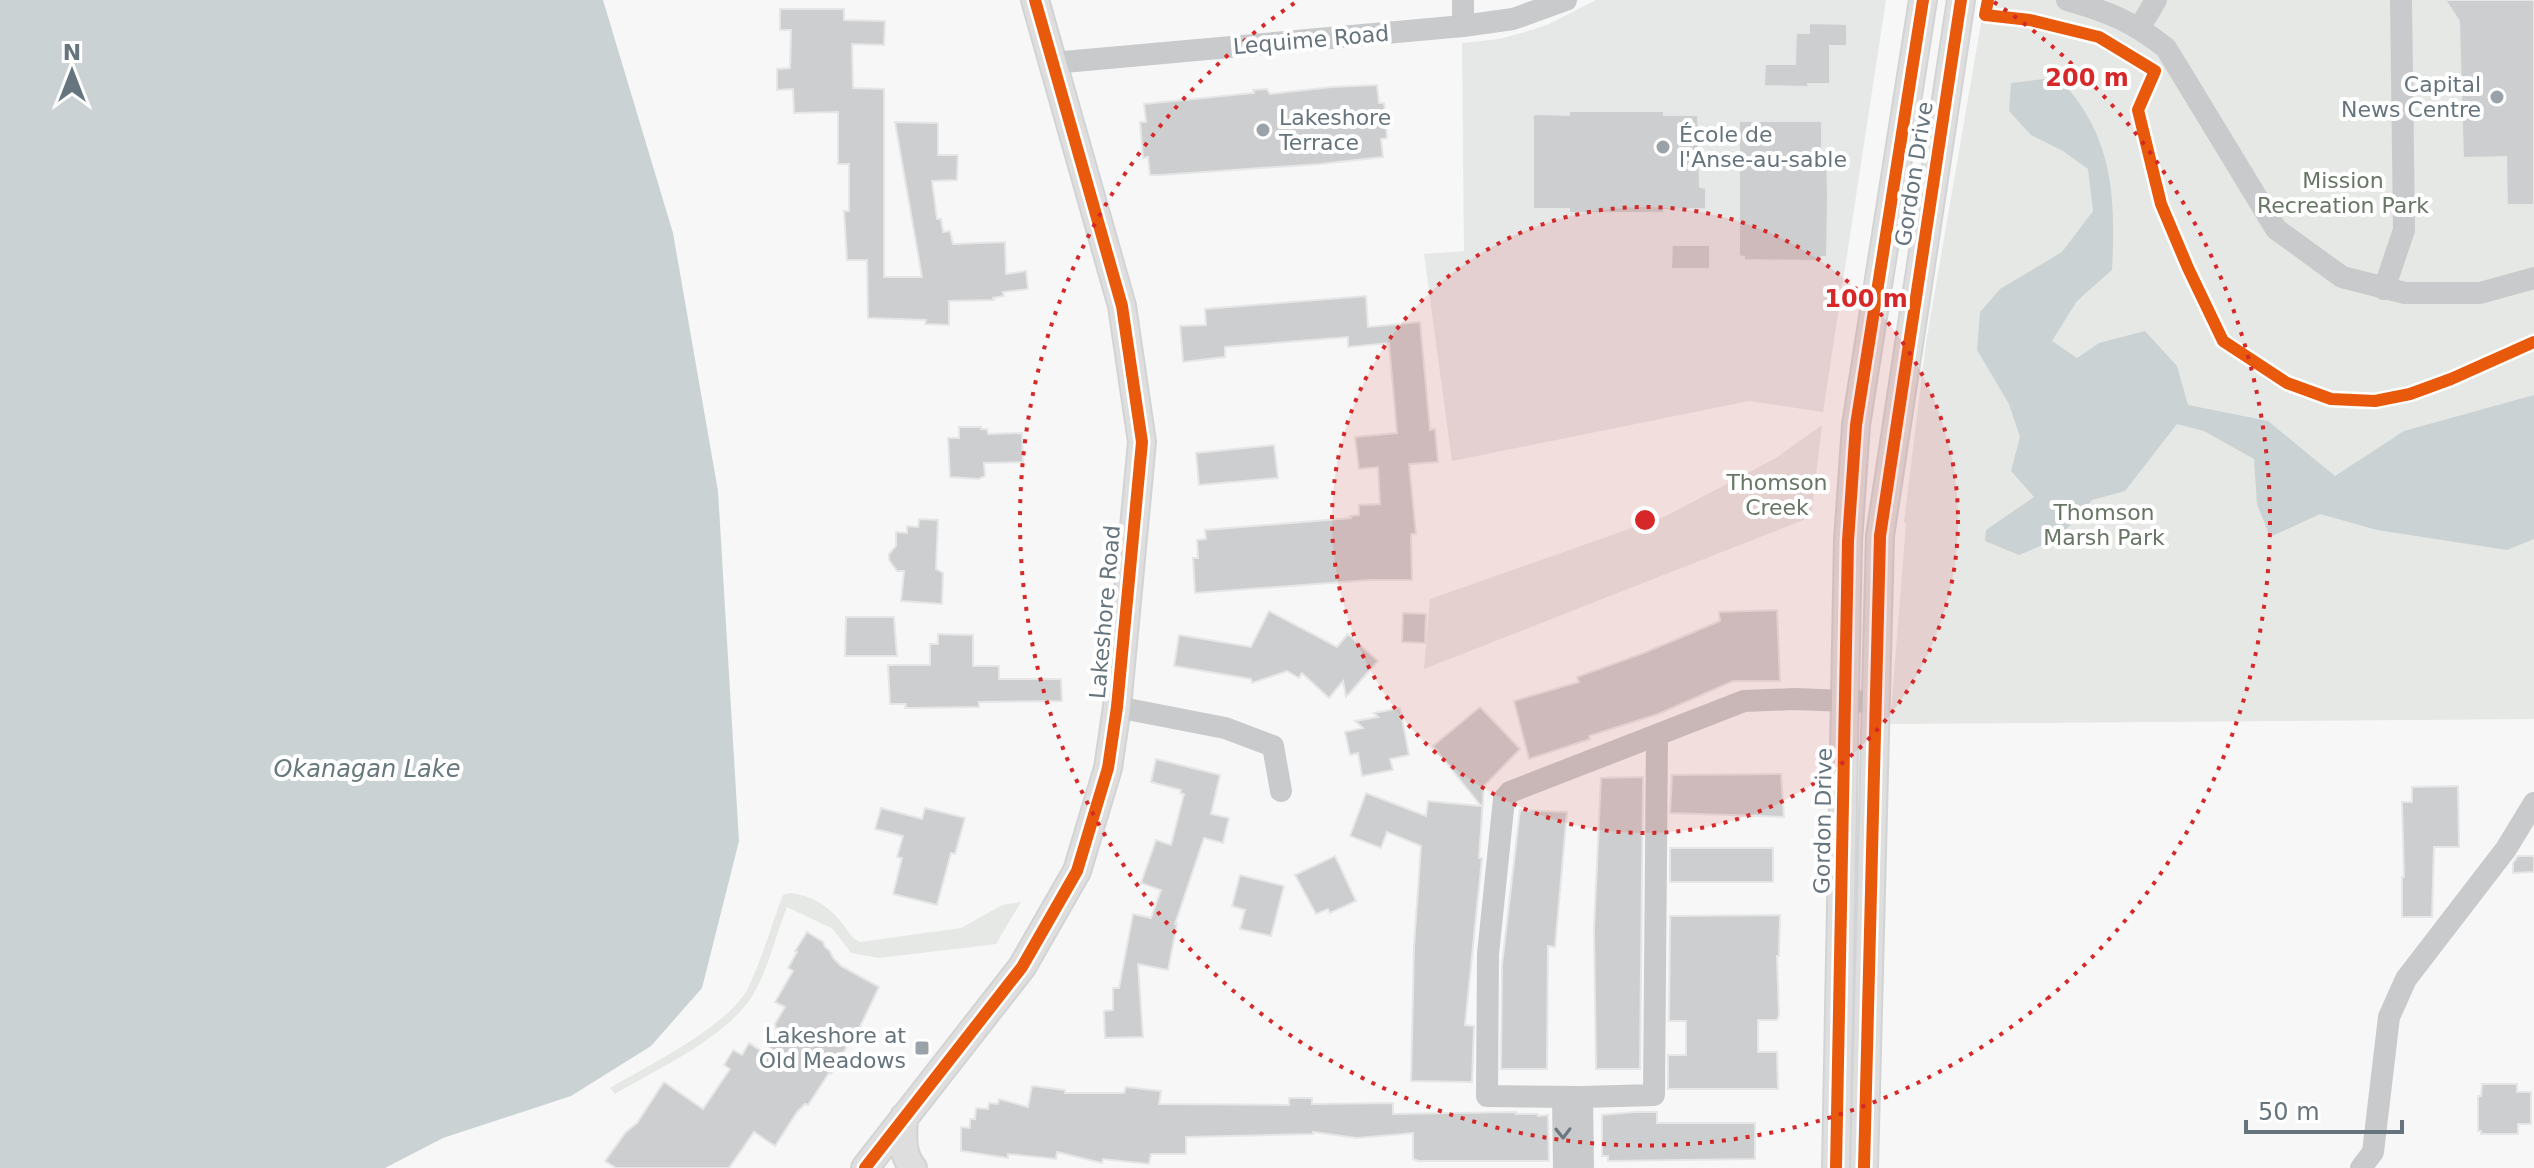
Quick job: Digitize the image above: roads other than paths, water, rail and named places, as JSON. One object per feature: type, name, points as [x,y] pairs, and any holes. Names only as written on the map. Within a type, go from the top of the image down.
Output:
[{"type":"main road","name":"Lakeshore Road","points":[[869,1167],[904,1117],[1022,967],[1077,871],[1108,768],[1117,707],[1142,442],[1122,306],[1035,0]]},
{"type":"main road","name":"Gordon Drive","points":[[1836,1168],[1848,541],[1856,425],[1923,0]]},
{"type":"main road","name":"Gordon Drive","points":[[1864,1168],[1880,536],[1961,0]]},
{"type":"main road","points":[[904,1117],[903,1142],[907,1160],[913,1168]]},
{"type":"street","points":[[1463,0],[1463,26]]},
{"type":"street","name":"Lequime Road","points":[[1053,63],[1463,26],[1513,19],[1566,0]]},
{"type":"street","points":[[2067,0],[2111,13],[2140,27],[2166,48],[2276,229],[2342,277],[2405,293],[2480,293],[2534,278]]},
{"type":"street","points":[[2140,27],[2156,0]]},
{"type":"street","points":[[2384,289],[2404,230],[2401,0]]},
{"type":"street","points":[[1657,735],[1654,1095],[1487,1096],[1488,954],[1504,799],[1510,792],[1744,701],[1875,702]]},
{"type":"street","points":[[1117,707],[1225,728],[1273,746],[1281,791]]},
{"type":"street","points":[[2361,1168],[2373,1152],[2389,1017],[2406,979],[2506,849],[2534,803]]},
{"type":"street","points":[[1564,1168],[1572,1097]]},
{"type":"street","points":[[1572,1097],[1583,1168]]},
{"type":"water","name":"Okanagan Lake","points":[[0,0],[603,0],[673,233],[718,491],[739,841],[702,988],[651,1046],[571,1096],[443,1138],[385,1168],[0,1168]]},
{"type":"water","points":[[2059,77],[2085,112],[2102,149],[2111,189],[2113,250],[2112,270],[2077,301],[2052,341],[2077,358],[2099,343],[2145,331],[2177,366],[2188,405],[2268,421],[2335,476],[2404,431],[2534,395],[2534,539],[2507,550],[2377,530],[2320,514],[2270,537],[2257,504],[2254,459],[2204,431],[2177,424],[2125,491],[2092,500],[2059,538],[2019,555],[1985,541],[1986,530],[2034,497],[2011,471],[2020,437],[2009,404],[1977,350],[1980,312],[2000,289],[2062,252],[2093,211],[2088,169],[2063,151],[2031,135],[2009,111],[2011,83]]},
{"type":"place","name":"Capital News Centre","points":[[2497,97]]},
{"type":"place","name":"Lakeshore Terrace","points":[[1263,130]]},
{"type":"place","name":"École de l'Anse-au-sable","points":[[1663,147]]},
{"type":"place","name":"Lakeshore at Old Meadows","points":[[922,1048]]},
{"type":"park label","name":"Mission Recreation Park","points":[[2343,192]]},
{"type":"park label","name":"Thomson Creek","points":[[1777,494]]},
{"type":"park label","name":"Thomson Marsh Park","points":[[2104,524]]}]
